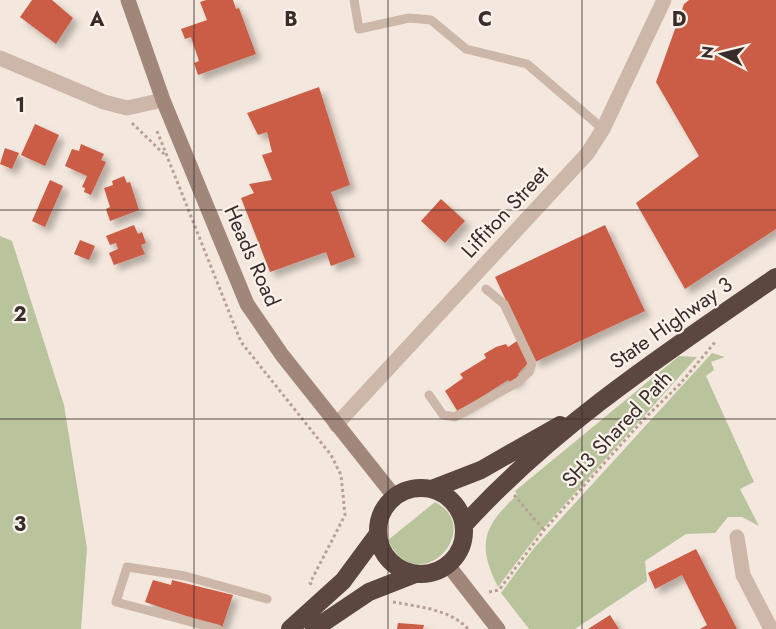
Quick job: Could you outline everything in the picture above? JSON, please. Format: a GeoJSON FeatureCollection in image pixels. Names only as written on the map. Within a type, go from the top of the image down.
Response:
{"type":"FeatureCollection","features":[{"type":"Feature","properties":{"kind":"highway","name":"State Highway 3"},"geometry":{"type":"LineString","coordinates":[[464,525],[505,483],[593,407],[776,277]]}},
{"type":"Feature","properties":{"kind":"highway","name":"State Highway 3"},"geometry":{"type":"LineString","coordinates":[[432,489],[481,470],[593,407]]}},
{"type":"Feature","properties":{"kind":"highway"},"geometry":{"type":"LineString","coordinates":[[290,629],[343,581],[377,535],[382,509],[394,496],[416,487],[432,489],[453,502],[464,525],[462,543],[448,565],[432,573],[415,574],[369,592],[314,629]]}},
{"type":"Feature","properties":{"kind":"highway"},"geometry":{"type":"LineString","coordinates":[[377,535],[381,549],[389,561],[401,570],[415,574]]}},
{"type":"Feature","properties":{"kind":"main road","name":"Heads Road"},"geometry":{"type":"LineString","coordinates":[[128,0],[163,100],[247,304],[336,425],[394,496]]}},
{"type":"Feature","properties":{"kind":"main road"},"geometry":{"type":"LineString","coordinates":[[448,565],[498,629]]}},
{"type":"Feature","properties":{"kind":"street","name":"Liffiton Street"},"geometry":{"type":"LineString","coordinates":[[336,425],[561,185],[587,154],[603,129],[664,0]]}},
{"type":"Feature","properties":{"kind":"street"},"geometry":{"type":"LineString","coordinates":[[0,58],[104,102],[127,108],[163,100]]}},
{"type":"Feature","properties":{"kind":"street"},"geometry":{"type":"LineString","coordinates":[[737,537],[743,575],[771,629]]}},
{"type":"Feature","properties":{"kind":"lane"},"geometry":{"type":"LineString","coordinates":[[354,0],[359,29],[409,18],[431,20],[466,49],[527,64],[603,129]]}},
{"type":"Feature","properties":{"kind":"lane"},"geometry":{"type":"LineString","coordinates":[[429,394],[443,414],[455,417],[518,382],[529,372],[532,363],[504,304],[486,289]]}},
{"type":"Feature","properties":{"kind":"lane"},"geometry":{"type":"LineString","coordinates":[[218,629],[116,602],[127,567],[185,576],[267,599]]}},
{"type":"Feature","properties":{"kind":"path"},"geometry":{"type":"LineString","coordinates":[[130,121],[165,155]]}},
{"type":"Feature","properties":{"kind":"path"},"geometry":{"type":"LineString","coordinates":[[155,127],[241,342],[331,455],[341,475],[345,515],[310,583]]}},
{"type":"Feature","properties":{"kind":"path","name":"SH3 Shared Path"},"geometry":{"type":"LineString","coordinates":[[492,591],[499,590],[544,530],[644,419],[680,384],[717,339]]}},
{"type":"Feature","properties":{"kind":"path"},"geometry":{"type":"LineString","coordinates":[[512,492],[544,530]]}},
{"type":"Feature","properties":{"kind":"path"},"geometry":{"type":"LineString","coordinates":[[383,606],[393,602],[413,606],[460,620],[468,629]]}},
{"type":"Feature","properties":{"kind":"path"},"geometry":{"type":"LineString","coordinates":[[460,620],[465,615]]}},
{"type":"Feature","properties":{"kind":"green space"},"geometry":{"type":"Polygon","coordinates":[[[0,236],[12,241],[64,405],[87,548],[81,629],[0,629],[0,236]]]}},
{"type":"Feature","properties":{"kind":"green space"},"geometry":{"type":"Polygon","coordinates":[[[712,353],[725,357],[711,362],[714,370],[706,376],[754,482],[740,489],[759,526],[742,517],[728,517],[715,533],[686,534],[645,561],[647,581],[575,629],[529,629],[501,593],[534,548],[712,353]]]}},
{"type":"Feature","properties":{"kind":"green space"},"geometry":{"type":"Polygon","coordinates":[[[679,356],[697,357],[538,534],[498,587],[487,558],[487,536],[497,516],[517,495],[515,491],[679,356]]]}},
{"type":"Feature","properties":{"kind":"green space"},"geometry":{"type":"Polygon","coordinates":[[[435,502],[449,514],[454,528],[451,542],[442,554],[429,562],[415,564],[400,557],[388,540],[435,502]]]}},
{"type":"Feature","properties":{"kind":"building"},"geometry":{"type":"Polygon","coordinates":[[[32,0],[52,0],[73,18],[56,44],[20,17],[32,0]]]}},
{"type":"Feature","properties":{"kind":"building"},"geometry":{"type":"Polygon","coordinates":[[[233,0],[236,9],[239,8],[256,54],[198,75],[194,63],[199,61],[191,37],[185,39],[181,29],[207,20],[200,2],[233,0]]]}},
{"type":"Feature","properties":{"kind":"building"},"geometry":{"type":"Polygon","coordinates":[[[689,0],[776,0],[776,229],[685,289],[636,203],[699,156],[656,82],[684,4],[689,0]]]}},
{"type":"Feature","properties":{"kind":"building"},"geometry":{"type":"Polygon","coordinates":[[[319,87],[350,185],[331,192],[355,257],[331,266],[326,252],[270,272],[241,198],[254,193],[249,184],[272,180],[262,155],[272,152],[267,132],[258,135],[247,113],[319,87]]]}},
{"type":"Feature","properties":{"kind":"building"},"geometry":{"type":"Polygon","coordinates":[[[35,124],[59,135],[45,166],[21,155],[35,124]]]}},
{"type":"Feature","properties":{"kind":"building"},"geometry":{"type":"Polygon","coordinates":[[[81,144],[104,154],[101,160],[106,162],[91,195],[84,192],[85,188],[82,187],[87,176],[65,166],[72,149],[79,151],[81,144]]]}},
{"type":"Feature","properties":{"kind":"building"},"geometry":{"type":"Polygon","coordinates":[[[5,148],[19,153],[12,169],[0,164],[5,148]]]}},
{"type":"Feature","properties":{"kind":"building"},"geometry":{"type":"Polygon","coordinates":[[[124,176],[127,183],[130,182],[139,210],[110,221],[106,209],[110,207],[104,188],[113,185],[112,181],[124,176]]]}},
{"type":"Feature","properties":{"kind":"building"},"geometry":{"type":"Polygon","coordinates":[[[50,180],[63,186],[45,227],[32,221],[50,180]]]}},
{"type":"Feature","properties":{"kind":"building"},"geometry":{"type":"Polygon","coordinates":[[[441,199],[465,221],[445,243],[421,221],[441,199]]]}},
{"type":"Feature","properties":{"kind":"building"},"geometry":{"type":"Polygon","coordinates":[[[134,225],[138,234],[142,232],[146,243],[141,245],[145,254],[114,265],[109,253],[118,249],[116,243],[110,245],[106,236],[134,225]]]}},
{"type":"Feature","properties":{"kind":"building"},"geometry":{"type":"Polygon","coordinates":[[[605,225],[645,311],[535,362],[495,277],[605,225]]]}},
{"type":"Feature","properties":{"kind":"building"},"geometry":{"type":"Polygon","coordinates":[[[80,240],[95,246],[89,260],[74,254],[80,240]]]}},
{"type":"Feature","properties":{"kind":"building"},"geometry":{"type":"Polygon","coordinates":[[[517,341],[528,363],[518,374],[520,378],[511,384],[508,380],[458,412],[445,391],[463,378],[460,374],[486,358],[484,354],[506,344],[508,347],[517,341]]]}},
{"type":"Feature","properties":{"kind":"building"},"geometry":{"type":"Polygon","coordinates":[[[696,549],[737,629],[700,629],[707,625],[682,575],[655,589],[648,573],[696,549]]]}},
{"type":"Feature","properties":{"kind":"building"},"geometry":{"type":"Polygon","coordinates":[[[153,580],[171,585],[172,580],[233,595],[222,628],[145,602],[153,580]]]}},
{"type":"Feature","properties":{"kind":"building"},"geometry":{"type":"Polygon","coordinates":[[[610,615],[619,629],[588,629],[610,615]]]}},
{"type":"Feature","properties":{"kind":"building"},"geometry":{"type":"Polygon","coordinates":[[[398,623],[424,625],[423,629],[397,629],[398,623]]]}}]}
